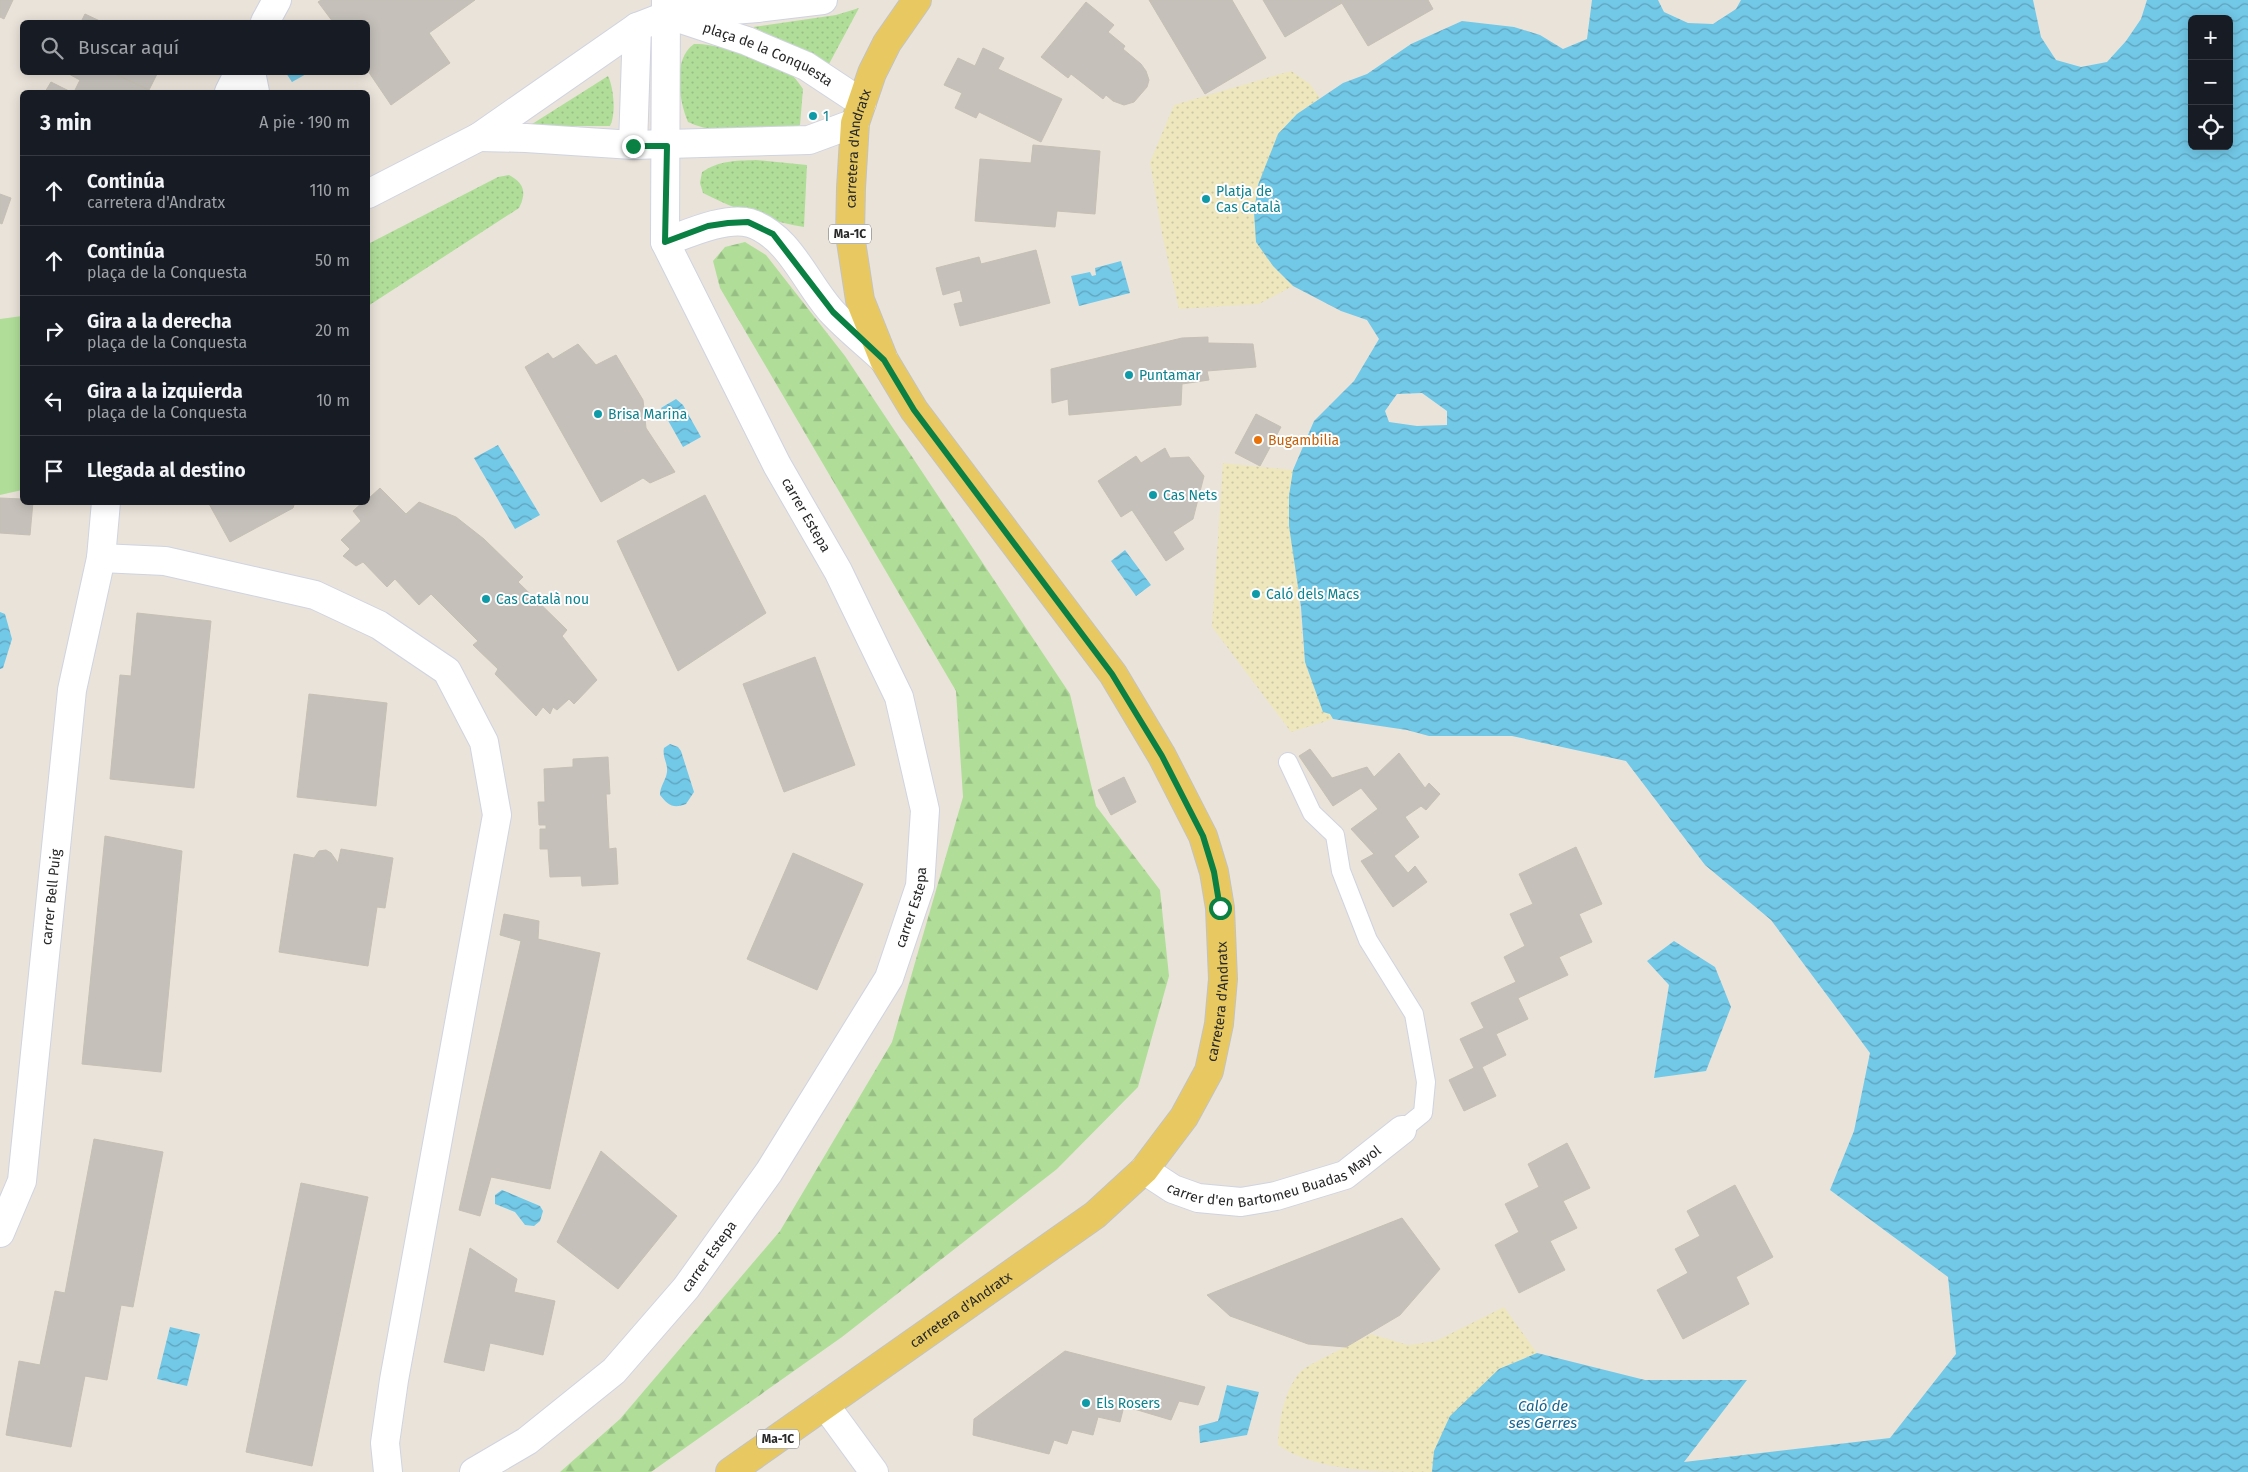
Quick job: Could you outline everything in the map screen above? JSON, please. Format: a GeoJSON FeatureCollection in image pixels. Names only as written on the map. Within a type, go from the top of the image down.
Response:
{"type":"FeatureCollection","features":[{"type":"Feature","properties":{"kind":"main road","name":"carretera d'Andratx"},"geometry":{"type":"LineString","coordinates":[[730,1472],[1095,1215],[1144,1170],[1184,1117],[1209,1071],[1215,1048],[1222,979],[1220,908],[1214,872],[1203,836],[1162,756],[1112,674],[914,410],[884,360],[860,300],[850,235],[850,188],[859,113],[872,73],[887,43],[917,0]]}},
{"type":"Feature","properties":{"kind":"street"},"geometry":{"type":"LineString","coordinates":[[266,20],[277,0]]}},
{"type":"Feature","properties":{"kind":"street","name":"plaça de la Conquesta"},"geometry":{"type":"LineString","coordinates":[[371,190],[479,137],[637,26],[667,8],[758,8],[823,0]]}},
{"type":"Feature","properties":{"kind":"street"},"geometry":{"type":"LineString","coordinates":[[667,8],[665,242],[708,226],[728,223],[748,222],[773,234],[833,312],[884,360]]}},
{"type":"Feature","properties":{"kind":"street","name":"plaça de la Conquesta"},"geometry":{"type":"LineString","coordinates":[[479,137],[526,138],[633,146],[809,140],[859,113],[806,66],[667,8]]}},
{"type":"Feature","properties":{"kind":"street"},"geometry":{"type":"LineString","coordinates":[[633,146],[637,26]]}},
{"type":"Feature","properties":{"kind":"street"},"geometry":{"type":"LineString","coordinates":[[231,90],[238,75]]}},
{"type":"Feature","properties":{"kind":"street"},"geometry":{"type":"LineString","coordinates":[[252,75],[255,90]]}},
{"type":"Feature","properties":{"kind":"street","name":"carrer Estepa"},"geometry":{"type":"LineString","coordinates":[[474,1472],[527,1441],[614,1371],[686,1288],[769,1172],[889,978],[920,886],[925,810],[899,697],[838,571],[777,465],[665,242]]}},
{"type":"Feature","properties":{"kind":"street","name":"carrer Bell Puig"},"geometry":{"type":"LineString","coordinates":[[0,1233],[22,1181],[72,690],[101,558],[106,505]]}},
{"type":"Feature","properties":{"kind":"street"},"geometry":{"type":"LineString","coordinates":[[101,558],[165,561],[323,598],[378,625],[447,671],[484,742],[497,815],[394,1380],[385,1443],[388,1472]]}},
{"type":"Feature","properties":{"kind":"street","name":"carrer d'en Bartomeu Buadas Mayol"},"geometry":{"type":"LineString","coordinates":[[1144,1170],[1173,1189],[1198,1198],[1241,1202],[1276,1196],[1345,1176],[1402,1130]]}},
{"type":"Feature","properties":{"kind":"street"},"geometry":{"type":"LineString","coordinates":[[825,1405],[874,1472]]}},
{"type":"Feature","properties":{"kind":"lane"},"geometry":{"type":"LineString","coordinates":[[1288,762],[1312,813],[1335,835],[1341,871],[1368,940],[1414,1014],[1426,1082],[1423,1113],[1402,1130]]}},
{"type":"Feature","properties":{"kind":"green space"},"geometry":{"type":"Polygon","coordinates":[[[859,8],[829,64],[753,27],[836,15],[859,8]]]}},
{"type":"Feature","properties":{"kind":"green space"},"geometry":{"type":"Polygon","coordinates":[[[694,44],[717,46],[745,54],[785,70],[793,76],[803,89],[800,125],[775,133],[744,134],[714,130],[688,122],[682,103],[679,81],[683,60],[687,51],[694,44]]]}},
{"type":"Feature","properties":{"kind":"green space"},"geometry":{"type":"Polygon","coordinates":[[[608,76],[614,101],[610,126],[529,126],[608,76]]]}},
{"type":"Feature","properties":{"kind":"green space"},"geometry":{"type":"Polygon","coordinates":[[[756,160],[807,165],[804,227],[752,214],[703,193],[700,183],[702,172],[722,163],[756,160]]]}},
{"type":"Feature","properties":{"kind":"green space"},"geometry":{"type":"Polygon","coordinates":[[[509,175],[521,185],[523,197],[519,208],[370,305],[370,243],[498,177],[509,175]]]}},
{"type":"Feature","properties":{"kind":"green space"},"geometry":{"type":"Polygon","coordinates":[[[745,242],[766,255],[845,356],[1070,694],[1096,806],[1160,890],[1169,976],[1138,1087],[1057,1169],[842,1337],[651,1472],[560,1472],[620,1419],[780,1231],[892,1042],[963,797],[956,691],[720,288],[713,261],[725,247],[745,242]]]}},
{"type":"Feature","properties":{"kind":"green space"},"geometry":{"type":"Polygon","coordinates":[[[20,316],[20,490],[0,495],[0,319],[20,316]]]}},
{"type":"Feature","properties":{"kind":"sand","name":"Platja de Cas Català"},"geometry":{"type":"Polygon","coordinates":[[[1291,71],[1310,84],[1320,98],[1297,114],[1278,134],[1269,159],[1273,266],[1293,286],[1259,304],[1179,309],[1162,234],[1150,162],[1174,105],[1291,71]]]}},
{"type":"Feature","properties":{"kind":"sand","name":"Caló dels Macs"},"geometry":{"type":"Polygon","coordinates":[[[1223,463],[1293,470],[1289,496],[1305,662],[1314,687],[1333,719],[1291,732],[1212,627],[1223,463]]]}},
{"type":"Feature","properties":{"kind":"sand"},"geometry":{"type":"Polygon","coordinates":[[[1504,1307],[1537,1353],[1499,1369],[1434,1451],[1432,1472],[1351,1469],[1311,1461],[1278,1445],[1279,1426],[1286,1398],[1294,1380],[1304,1369],[1371,1334],[1408,1345],[1436,1341],[1504,1307]]]}},
{"type":"Feature","properties":{"kind":"water","name":"Caló de ses Gerres"},"geometry":{"type":"Polygon","coordinates":[[[1592,0],[1658,0],[1664,12],[1688,23],[1713,24],[1736,9],[1741,0],[2033,0],[2041,37],[2056,60],[2081,67],[2107,62],[2126,41],[2141,19],[2147,0],[2248,0],[2248,1472],[1432,1472],[1434,1451],[1450,1416],[1499,1369],[1537,1353],[1645,1380],[1747,1380],[1684,1462],[1890,1438],[1956,1354],[1948,1277],[1830,1190],[1854,1131],[1870,1053],[1771,920],[1705,865],[1626,761],[1512,736],[1429,736],[1407,730],[1333,719],[1330,714],[1323,712],[1305,662],[1301,607],[1289,526],[1289,496],[1293,470],[1314,421],[1354,381],[1379,339],[1367,320],[1341,311],[1293,286],[1273,266],[1256,242],[1254,212],[1258,185],[1278,134],[1297,114],[1343,83],[1367,74],[1411,44],[1462,21],[1514,27],[1540,35],[1563,49],[1587,39],[1592,0]],[[1422,393],[1397,394],[1385,411],[1389,422],[1417,426],[1447,425],[1447,411],[1422,393]]]}},
{"type":"Feature","properties":{"kind":"water"},"geometry":{"type":"Polygon","coordinates":[[[287,75],[304,75],[292,82],[287,75]]]}},
{"type":"Feature","properties":{"kind":"water"},"geometry":{"type":"Polygon","coordinates":[[[1121,261],[1130,293],[1079,306],[1071,276],[1090,272],[1092,276],[1096,275],[1095,268],[1121,261]]]}},
{"type":"Feature","properties":{"kind":"water"},"geometry":{"type":"Polygon","coordinates":[[[676,399],[683,405],[701,437],[683,447],[661,408],[676,399]]]}},
{"type":"Feature","properties":{"kind":"water"},"geometry":{"type":"Polygon","coordinates":[[[498,445],[540,515],[515,529],[474,458],[498,445]]]}},
{"type":"Feature","properties":{"kind":"water"},"geometry":{"type":"Polygon","coordinates":[[[1125,550],[1151,585],[1136,596],[1111,561],[1125,550]]]}},
{"type":"Feature","properties":{"kind":"water"},"geometry":{"type":"Polygon","coordinates":[[[0,612],[5,614],[12,639],[3,668],[0,669],[0,612]]]}},
{"type":"Feature","properties":{"kind":"water"},"geometry":{"type":"Polygon","coordinates":[[[670,744],[678,747],[681,751],[694,792],[686,804],[678,806],[668,804],[660,795],[667,772],[664,748],[670,744]]]}},
{"type":"Feature","properties":{"kind":"water"},"geometry":{"type":"Polygon","coordinates":[[[1674,941],[1715,967],[1731,1007],[1706,1071],[1654,1078],[1669,985],[1647,961],[1674,941]]]}},
{"type":"Feature","properties":{"kind":"water"},"geometry":{"type":"Polygon","coordinates":[[[502,1190],[540,1206],[543,1211],[540,1221],[534,1226],[525,1225],[515,1212],[495,1204],[495,1195],[502,1190]]]}},
{"type":"Feature","properties":{"kind":"water"},"geometry":{"type":"Polygon","coordinates":[[[170,1327],[200,1334],[187,1386],[157,1379],[170,1327]]]}},
{"type":"Feature","properties":{"kind":"water"},"geometry":{"type":"Polygon","coordinates":[[[1227,1385],[1259,1392],[1247,1435],[1200,1443],[1199,1426],[1218,1421],[1227,1385]]]}},
{"type":"Feature","properties":{"kind":"building"},"geometry":{"type":"Polygon","coordinates":[[[0,0],[13,0],[4,19],[0,17],[0,0]]]}},
{"type":"Feature","properties":{"kind":"building"},"geometry":{"type":"Polygon","coordinates":[[[321,0],[475,0],[429,33],[450,63],[391,105],[370,74],[370,20],[332,20],[318,2],[321,0]]]}},
{"type":"Feature","properties":{"kind":"building"},"geometry":{"type":"Polygon","coordinates":[[[1149,0],[1232,0],[1266,58],[1205,94],[1149,0]]]}},
{"type":"Feature","properties":{"kind":"building"},"geometry":{"type":"Polygon","coordinates":[[[1263,0],[1340,0],[1342,3],[1285,37],[1263,0]]]}},
{"type":"Feature","properties":{"kind":"building"},"geometry":{"type":"Polygon","coordinates":[[[1340,0],[1428,0],[1433,9],[1368,46],[1340,0]]]}},
{"type":"Feature","properties":{"kind":"building"},"geometry":{"type":"Polygon","coordinates":[[[1086,2],[1114,25],[1108,32],[1125,46],[1123,49],[1141,64],[1146,71],[1149,80],[1147,87],[1134,102],[1124,105],[1113,101],[1106,95],[1103,99],[1071,74],[1068,78],[1041,57],[1086,2]]]}},
{"type":"Feature","properties":{"kind":"building"},"geometry":{"type":"Polygon","coordinates":[[[85,14],[98,20],[82,20],[85,14]]]}},
{"type":"Feature","properties":{"kind":"building"},"geometry":{"type":"Polygon","coordinates":[[[983,48],[1004,58],[998,69],[1062,99],[1041,142],[979,112],[976,118],[955,108],[962,93],[944,85],[958,58],[975,66],[983,48]]]}},
{"type":"Feature","properties":{"kind":"building"},"geometry":{"type":"Polygon","coordinates":[[[71,75],[117,75],[149,90],[75,90],[80,80],[71,75]]]}},
{"type":"Feature","properties":{"kind":"building"},"geometry":{"type":"Polygon","coordinates":[[[117,75],[156,75],[149,90],[117,75]]]}},
{"type":"Feature","properties":{"kind":"building"},"geometry":{"type":"Polygon","coordinates":[[[51,82],[67,90],[46,90],[51,82]]]}},
{"type":"Feature","properties":{"kind":"building"},"geometry":{"type":"Polygon","coordinates":[[[1033,145],[1100,151],[1095,214],[1057,211],[1055,227],[975,221],[980,159],[1031,163],[1033,145]]]}},
{"type":"Feature","properties":{"kind":"building"},"geometry":{"type":"Polygon","coordinates":[[[0,194],[11,198],[2,224],[0,223],[0,194]]]}},
{"type":"Feature","properties":{"kind":"building"},"geometry":{"type":"Polygon","coordinates":[[[1036,250],[1050,303],[960,326],[954,304],[963,302],[960,290],[943,295],[936,268],[979,257],[981,264],[1036,250]]]}},
{"type":"Feature","properties":{"kind":"building","name":"Puntamar"},"geometry":{"type":"Polygon","coordinates":[[[1208,337],[1208,343],[1253,344],[1256,367],[1207,371],[1209,380],[1182,384],[1181,405],[1069,415],[1068,399],[1052,403],[1051,369],[1182,338],[1208,337]]]}},
{"type":"Feature","properties":{"kind":"building","name":"Brisa Marina"},"geometry":{"type":"Polygon","coordinates":[[[578,344],[596,365],[616,355],[643,400],[646,428],[675,472],[650,483],[643,478],[601,502],[525,367],[548,353],[553,359],[578,344]]]}},
{"type":"Feature","properties":{"kind":"building","name":"Bugambilia"},"geometry":{"type":"Polygon","coordinates":[[[1256,414],[1281,427],[1260,466],[1235,453],[1256,414]]]}},
{"type":"Feature","properties":{"kind":"building","name":"Cas Nets"},"geometry":{"type":"Polygon","coordinates":[[[1165,448],[1170,458],[1189,457],[1204,476],[1193,519],[1173,532],[1184,549],[1166,561],[1132,510],[1121,517],[1098,481],[1136,456],[1141,463],[1165,448]]]}},
{"type":"Feature","properties":{"kind":"building","name":"Cas Català nou"},"geometry":{"type":"Polygon","coordinates":[[[380,488],[406,514],[419,502],[456,517],[484,539],[523,577],[518,582],[567,630],[562,636],[597,680],[574,704],[569,699],[557,710],[553,707],[550,714],[543,707],[536,716],[495,674],[498,669],[473,645],[478,641],[431,594],[419,605],[395,579],[387,587],[363,562],[356,566],[343,556],[350,549],[341,540],[361,521],[353,511],[360,505],[370,505],[370,497],[380,488]]]}},
{"type":"Feature","properties":{"kind":"building"},"geometry":{"type":"Polygon","coordinates":[[[705,495],[766,613],[678,671],[617,541],[705,495]]]}},
{"type":"Feature","properties":{"kind":"building"},"geometry":{"type":"Polygon","coordinates":[[[0,498],[20,499],[20,505],[33,505],[30,535],[0,533],[0,498]]]}},
{"type":"Feature","properties":{"kind":"building"},"geometry":{"type":"Polygon","coordinates":[[[210,505],[294,505],[293,508],[230,542],[210,505]]]}},
{"type":"Feature","properties":{"kind":"building"},"geometry":{"type":"Polygon","coordinates":[[[137,613],[211,621],[194,788],[110,779],[120,675],[131,676],[137,613]]]}},
{"type":"Feature","properties":{"kind":"building"},"geometry":{"type":"Polygon","coordinates":[[[815,657],[855,765],[784,792],[743,684],[815,657]]]}},
{"type":"Feature","properties":{"kind":"building"},"geometry":{"type":"Polygon","coordinates":[[[309,694],[387,703],[376,806],[297,797],[309,694]]]}},
{"type":"Feature","properties":{"kind":"building"},"geometry":{"type":"Polygon","coordinates":[[[1310,749],[1332,778],[1367,767],[1374,777],[1399,753],[1425,788],[1429,783],[1440,794],[1426,810],[1421,806],[1405,817],[1419,837],[1394,856],[1408,873],[1415,866],[1427,882],[1393,907],[1361,861],[1374,854],[1351,829],[1378,809],[1361,788],[1333,806],[1299,756],[1310,749]]]}},
{"type":"Feature","properties":{"kind":"building"},"geometry":{"type":"Polygon","coordinates":[[[608,757],[610,794],[606,794],[609,849],[616,848],[618,884],[582,886],[581,876],[550,877],[548,849],[540,849],[540,829],[546,829],[546,825],[539,825],[538,802],[545,802],[544,769],[573,767],[573,759],[608,757]]]}},
{"type":"Feature","properties":{"kind":"building"},"geometry":{"type":"Polygon","coordinates":[[[1124,777],[1136,802],[1111,815],[1098,790],[1124,777]]]}},
{"type":"Feature","properties":{"kind":"building"},"geometry":{"type":"Polygon","coordinates":[[[105,836],[182,851],[161,1072],[82,1064],[105,836]]]}},
{"type":"Feature","properties":{"kind":"building"},"geometry":{"type":"Polygon","coordinates":[[[1576,847],[1602,904],[1579,914],[1592,942],[1559,957],[1568,975],[1518,998],[1528,1019],[1496,1034],[1506,1055],[1482,1067],[1496,1096],[1464,1111],[1449,1080],[1474,1068],[1460,1039],[1484,1028],[1471,1003],[1516,982],[1504,957],[1525,946],[1510,914],[1533,904],[1519,874],[1576,847]]]}},
{"type":"Feature","properties":{"kind":"building"},"geometry":{"type":"Polygon","coordinates":[[[341,849],[393,858],[385,908],[377,907],[368,966],[279,952],[294,854],[314,858],[319,851],[326,850],[331,853],[338,863],[341,849]]]}},
{"type":"Feature","properties":{"kind":"building"},"geometry":{"type":"Polygon","coordinates":[[[793,853],[863,884],[817,990],[747,959],[793,853]]]}},
{"type":"Feature","properties":{"kind":"building"},"geometry":{"type":"Polygon","coordinates":[[[504,914],[539,921],[538,939],[600,953],[550,1189],[491,1177],[480,1216],[459,1210],[521,941],[500,935],[504,914]]]}},
{"type":"Feature","properties":{"kind":"building"},"geometry":{"type":"Polygon","coordinates":[[[94,1139],[163,1152],[133,1307],[121,1305],[107,1380],[85,1376],[71,1447],[6,1435],[19,1361],[40,1365],[55,1291],[65,1293],[94,1139]]]}},
{"type":"Feature","properties":{"kind":"building"},"geometry":{"type":"Polygon","coordinates":[[[1567,1143],[1590,1188],[1563,1201],[1577,1228],[1550,1241],[1565,1270],[1519,1293],[1495,1245],[1519,1232],[1505,1204],[1539,1187],[1528,1164],[1567,1143]]]}},
{"type":"Feature","properties":{"kind":"building"},"geometry":{"type":"Polygon","coordinates":[[[601,1151],[677,1216],[618,1289],[557,1242],[601,1151]]]}},
{"type":"Feature","properties":{"kind":"building"},"geometry":{"type":"Polygon","coordinates":[[[301,1183],[368,1197],[312,1466],[246,1452],[301,1183]]]}},
{"type":"Feature","properties":{"kind":"building"},"geometry":{"type":"Polygon","coordinates":[[[1735,1185],[1773,1257],[1736,1277],[1749,1304],[1683,1339],[1657,1290],[1688,1273],[1675,1249],[1700,1236],[1687,1211],[1735,1185]]]}},
{"type":"Feature","properties":{"kind":"building"},"geometry":{"type":"Polygon","coordinates":[[[1402,1218],[1440,1269],[1400,1315],[1346,1347],[1308,1344],[1230,1316],[1207,1295],[1402,1218]]]}},
{"type":"Feature","properties":{"kind":"building"},"geometry":{"type":"Polygon","coordinates":[[[470,1248],[517,1279],[514,1292],[555,1301],[543,1355],[490,1343],[484,1371],[444,1362],[470,1248]]]}},
{"type":"Feature","properties":{"kind":"building","name":"Els Rosers"},"geometry":{"type":"Polygon","coordinates":[[[1065,1351],[1205,1387],[1198,1405],[1179,1401],[1171,1420],[1124,1406],[1120,1422],[1098,1417],[1093,1435],[1072,1430],[1067,1444],[1054,1440],[1049,1454],[973,1435],[974,1419],[1065,1351]]]}},
{"type":"Feature","properties":{"kind":"place","name":"1"},"geometry":{"type":"Point","coordinates":[813,116]}},
{"type":"Feature","properties":{"kind":"place","name":"Platja de Cas Català"},"geometry":{"type":"Point","coordinates":[1206,199]}},
{"type":"Feature","properties":{"kind":"place","name":"Puntamar"},"geometry":{"type":"Point","coordinates":[1129,375]}},
{"type":"Feature","properties":{"kind":"place","name":"Brisa Marina"},"geometry":{"type":"Point","coordinates":[598,414]}},
{"type":"Feature","properties":{"kind":"place","name":"Bugambilia"},"geometry":{"type":"Point","coordinates":[1258,440]}},
{"type":"Feature","properties":{"kind":"place","name":"Cas Nets"},"geometry":{"type":"Point","coordinates":[1153,495]}},
{"type":"Feature","properties":{"kind":"place","name":"Caló dels Macs"},"geometry":{"type":"Point","coordinates":[1256,594]}},
{"type":"Feature","properties":{"kind":"place","name":"Cas Català nou"},"geometry":{"type":"Point","coordinates":[486,599]}},
{"type":"Feature","properties":{"kind":"place","name":"Els Rosers"},"geometry":{"type":"Point","coordinates":[1086,1403]}},
{"type":"Feature","properties":{"kind":"route"},"geometry":{"type":"LineString","coordinates":[[633,146],[667,146],[665,242],[708,226],[728,223],[748,222],[773,234],[833,312],[884,360],[914,410],[1112,674],[1162,756],[1203,836],[1214,872],[1220,908]]}}]}
